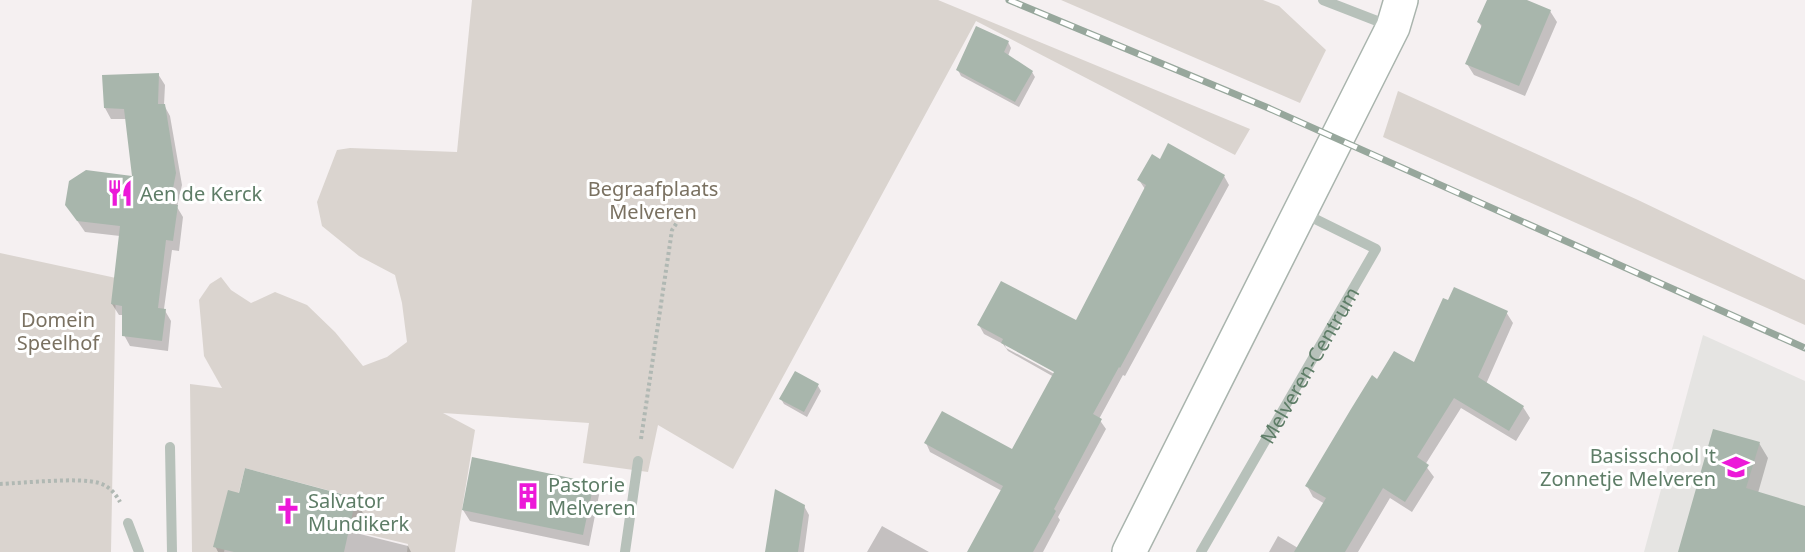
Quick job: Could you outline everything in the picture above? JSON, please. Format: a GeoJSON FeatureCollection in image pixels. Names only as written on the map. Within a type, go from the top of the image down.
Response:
{"type":"FeatureCollection","features":[{"type":"Feature","properties":{"kind":"main road"},"geometry":{"type":"LineString","coordinates":[[1129,552],[1301,212],[1397,14]]}},
{"type":"Feature","properties":{"kind":"street"},"geometry":{"type":"LineString","coordinates":[[1323,0],[1397,14]]}},
{"type":"Feature","properties":{"kind":"street","name":"Melveren-Centrum"},"geometry":{"type":"LineString","coordinates":[[1201,552],[1376,249],[1301,212]]}},
{"type":"Feature","properties":{"kind":"street"},"geometry":{"type":"LineString","coordinates":[[170,447],[172,552]]}},
{"type":"Feature","properties":{"kind":"street"},"geometry":{"type":"LineString","coordinates":[[625,552],[638,461]]}},
{"type":"Feature","properties":{"kind":"street"},"geometry":{"type":"LineString","coordinates":[[128,523],[139,552]]}},
{"type":"Feature","properties":{"kind":"path"},"geometry":{"type":"LineString","coordinates":[[638,461],[672,230],[687,207]]}},
{"type":"Feature","properties":{"kind":"path"},"geometry":{"type":"LineString","coordinates":[[0,484],[87,481],[101,484],[117,496],[128,523]]}},
{"type":"Feature","properties":{"kind":"shaded area","name":"Basisschool 't Zonnetje Melveren"},"geometry":{"type":"Polygon","coordinates":[[[1703,335],[1805,381],[1805,552],[1644,552],[1703,335]]]}},
{"type":"Feature","properties":{"kind":"green space","name":"Begraafplaats Melveren"},"geometry":{"type":"Polygon","coordinates":[[[472,0],[938,0],[1250,129],[1235,155],[976,21],[733,469],[658,425],[648,472],[583,463],[589,423],[443,413],[475,430],[455,552],[407,552],[408,544],[349,530],[351,524],[346,495],[245,468],[224,552],[192,552],[190,384],[222,388],[204,356],[199,300],[210,284],[221,277],[231,290],[251,303],[275,292],[307,305],[335,332],[363,366],[387,357],[407,342],[402,303],[395,275],[359,256],[322,226],[317,202],[337,150],[350,148],[457,152],[472,0]]]}},
{"type":"Feature","properties":{"kind":"green space"},"geometry":{"type":"Polygon","coordinates":[[[1061,0],[1263,0],[1279,6],[1326,50],[1300,103],[1061,0]]]}},
{"type":"Feature","properties":{"kind":"green space"},"geometry":{"type":"Polygon","coordinates":[[[1398,91],[1638,200],[1805,280],[1805,325],[1383,137],[1398,91]]]}},
{"type":"Feature","properties":{"kind":"green space","name":"Domein Speelhof"},"geometry":{"type":"Polygon","coordinates":[[[0,253],[116,278],[111,552],[0,552],[0,253]]]}},
{"type":"Feature","properties":{"kind":"building"},"geometry":{"type":"Polygon","coordinates":[[[1487,0],[1527,0],[1551,10],[1519,86],[1465,64],[1482,25],[1477,22],[1487,0]]]}},
{"type":"Feature","properties":{"kind":"building"},"geometry":{"type":"Polygon","coordinates":[[[976,26],[1009,41],[1004,52],[1033,71],[1015,102],[956,70],[976,26]]]}},
{"type":"Feature","properties":{"kind":"building","name":"Aen de Kerck"},"geometry":{"type":"Polygon","coordinates":[[[159,73],[158,104],[165,104],[176,173],[170,204],[178,205],[173,241],[166,240],[158,308],[166,309],[162,341],[122,336],[122,306],[111,304],[120,226],[77,221],[65,205],[69,181],[86,170],[132,176],[124,109],[104,108],[102,75],[159,73]]]}},
{"type":"Feature","properties":{"kind":"building"},"geometry":{"type":"Polygon","coordinates":[[[1168,143],[1225,175],[1093,414],[1102,419],[1033,552],[967,552],[1003,486],[924,443],[942,411],[1012,449],[1054,372],[1001,343],[1003,339],[977,325],[1001,281],[1076,320],[1146,185],[1137,180],[1152,154],[1160,159],[1168,143]]]}},
{"type":"Feature","properties":{"kind":"building"},"geometry":{"type":"Polygon","coordinates":[[[1454,287],[1508,311],[1478,377],[1524,406],[1509,431],[1454,398],[1417,457],[1429,465],[1405,502],[1383,488],[1345,552],[1294,552],[1326,498],[1305,486],[1351,409],[1372,375],[1377,379],[1394,351],[1414,362],[1443,298],[1448,300],[1454,287]]]}},
{"type":"Feature","properties":{"kind":"building"},"geometry":{"type":"Polygon","coordinates":[[[795,371],[819,384],[804,412],[779,399],[795,371]]]}},
{"type":"Feature","properties":{"kind":"building"},"geometry":{"type":"Polygon","coordinates":[[[1713,429],[1760,442],[1746,488],[1805,506],[1805,552],[1678,552],[1713,429]]]}},
{"type":"Feature","properties":{"kind":"building","name":"Pastorie Melveren"},"geometry":{"type":"Polygon","coordinates":[[[472,457],[594,483],[583,535],[462,510],[472,457]]]}},
{"type":"Feature","properties":{"kind":"building","name":"Salvator Mundikerk"},"geometry":{"type":"Polygon","coordinates":[[[245,468],[356,498],[344,552],[234,552],[213,547],[228,490],[239,493],[245,468]]]}},
{"type":"Feature","properties":{"kind":"building"},"geometry":{"type":"Polygon","coordinates":[[[775,489],[805,505],[798,552],[765,552],[775,489]]]}},
{"type":"Feature","properties":{"kind":"railway"},"geometry":{"type":"LineString","coordinates":[[1009,0],[1266,107],[1805,348]]}},
{"type":"Feature","properties":{"kind":"place","name":"Aen de Kerck"},"geometry":{"type":"Point","coordinates":[120,193]}},
{"type":"Feature","properties":{"kind":"place","name":"Basisschool 't Zonnetje Melveren"},"geometry":{"type":"Point","coordinates":[1736,467]}},
{"type":"Feature","properties":{"kind":"place","name":"Pastorie Melveren"},"geometry":{"type":"Point","coordinates":[528,496]}},
{"type":"Feature","properties":{"kind":"place","name":"Salvator Mundikerk"},"geometry":{"type":"Point","coordinates":[288,511]}}]}
